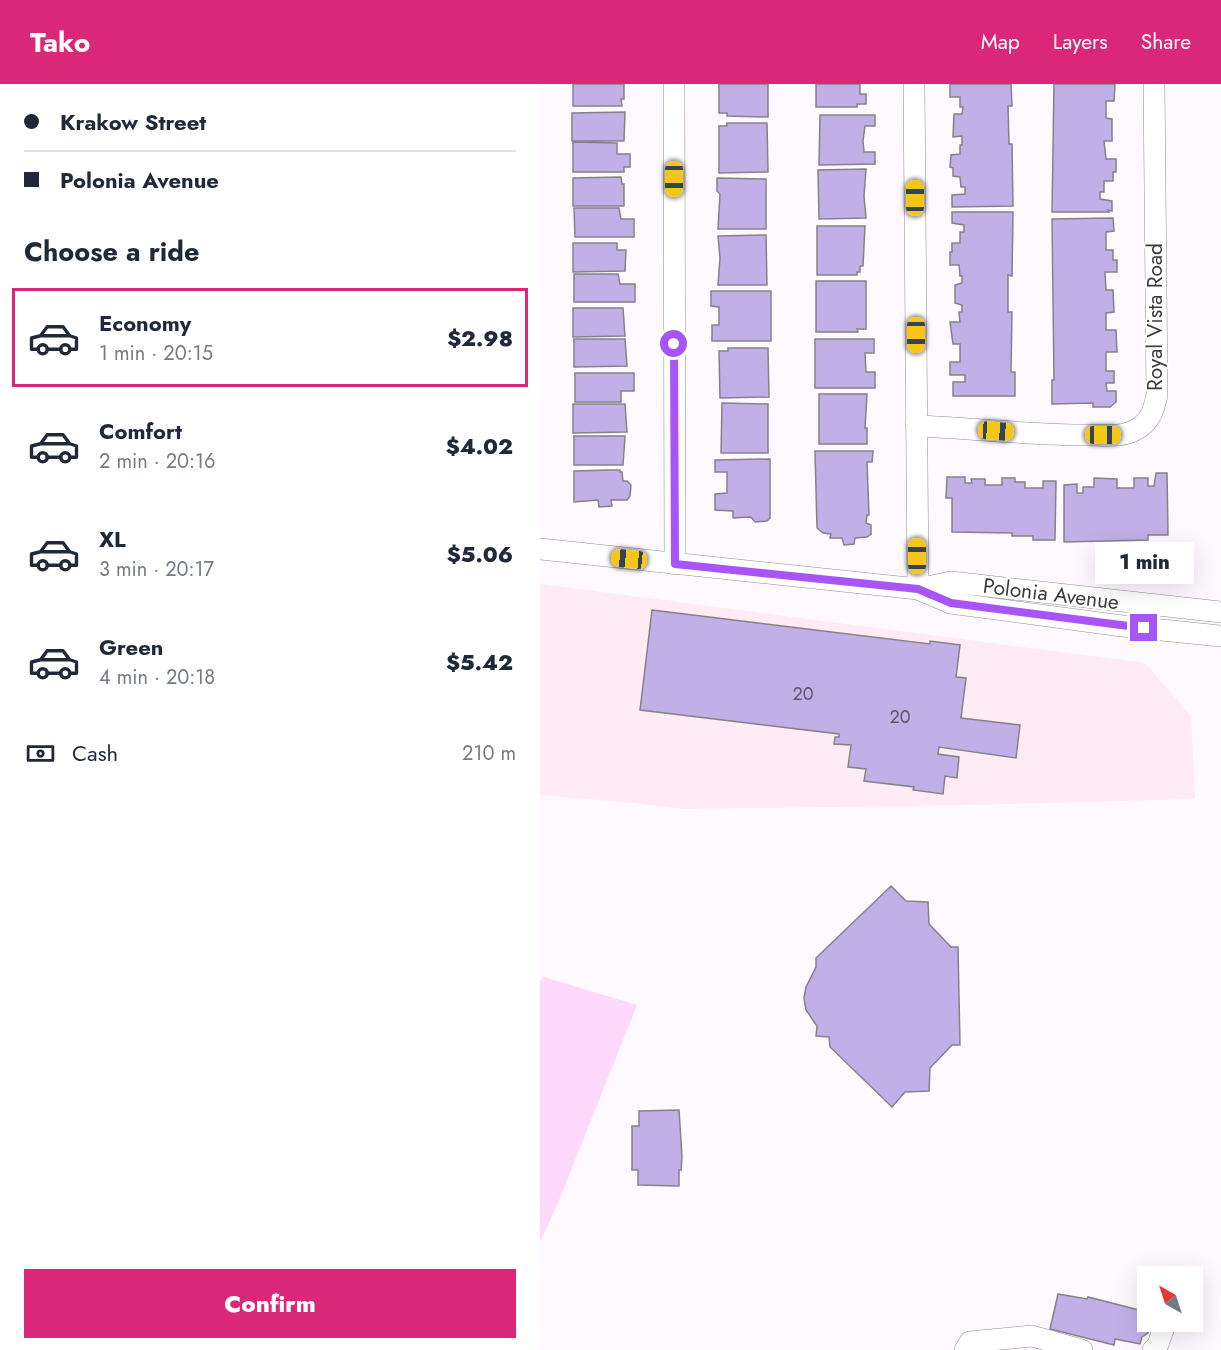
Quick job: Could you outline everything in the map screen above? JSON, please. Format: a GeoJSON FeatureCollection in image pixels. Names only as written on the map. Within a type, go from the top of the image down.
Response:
{"type":"FeatureCollection","features":[{"type":"Feature","properties":{"kind":"street"},"geometry":{"type":"LineString","coordinates":[[674,84],[675,564]]}},
{"type":"Feature","properties":{"kind":"street"},"geometry":{"type":"LineString","coordinates":[[914,84],[918,589]]}},
{"type":"Feature","properties":{"kind":"street","name":"Royal Vista Road"},"geometry":{"type":"LineString","coordinates":[[916,426],[1065,435],[1123,435],[1147,422],[1157,395],[1154,84]]}},
{"type":"Feature","properties":{"kind":"street","name":"Polonia Avenue"},"geometry":{"type":"LineString","coordinates":[[540,549],[918,589],[951,603],[1122,626],[1221,636]]}},
{"type":"Feature","properties":{"kind":"street","name":"Polonia Avenue"},"geometry":{"type":"LineString","coordinates":[[918,589],[951,582],[1221,612]]}},
{"type":"Feature","properties":{"kind":"street"},"geometry":{"type":"LineString","coordinates":[[1153,1350],[1157,1347],[1162,1332]]}},
{"type":"Feature","properties":{"kind":"street"},"geometry":{"type":"LineString","coordinates":[[965,1350],[970,1342],[1032,1336],[1082,1350]]}},
{"type":"Feature","properties":{"kind":"shaded area"},"geometry":{"type":"Polygon","coordinates":[[[540,584],[1145,663],[1191,716],[1195,799],[684,809],[540,795],[540,584]]]}},
{"type":"Feature","properties":{"kind":"shaded area"},"geometry":{"type":"Polygon","coordinates":[[[544,977],[637,1005],[558,1203],[540,1242],[540,981],[544,977]]]}},
{"type":"Feature","properties":{"kind":"building"},"geometry":{"type":"Polygon","coordinates":[[[573,84],[624,84],[622,106],[573,106],[573,84]]]}},
{"type":"Feature","properties":{"kind":"building"},"geometry":{"type":"Polygon","coordinates":[[[719,84],[768,84],[768,117],[727,116],[727,113],[719,113],[719,84]]]}},
{"type":"Feature","properties":{"kind":"building"},"geometry":{"type":"Polygon","coordinates":[[[816,84],[860,84],[860,94],[866,94],[866,104],[857,104],[857,107],[816,107],[816,84]]]}},
{"type":"Feature","properties":{"kind":"building"},"geometry":{"type":"Polygon","coordinates":[[[950,84],[1011,84],[1012,106],[1008,106],[1009,144],[1012,144],[1013,206],[952,207],[952,195],[965,194],[965,187],[961,187],[960,177],[953,176],[953,168],[950,167],[951,155],[960,154],[960,145],[962,145],[962,136],[953,137],[954,114],[962,114],[963,107],[960,107],[960,97],[950,97],[950,84]]]}},
{"type":"Feature","properties":{"kind":"building"},"geometry":{"type":"Polygon","coordinates":[[[1054,84],[1115,84],[1114,101],[1106,101],[1106,118],[1112,119],[1112,141],[1104,141],[1106,159],[1116,159],[1116,172],[1113,172],[1113,181],[1104,181],[1104,192],[1100,192],[1100,199],[1112,201],[1112,211],[1052,212],[1054,84]]]}},
{"type":"Feature","properties":{"kind":"building"},"geometry":{"type":"Polygon","coordinates":[[[625,112],[624,141],[572,141],[572,113],[625,112]]]}},
{"type":"Feature","properties":{"kind":"building"},"geometry":{"type":"Polygon","coordinates":[[[820,115],[875,115],[875,126],[865,126],[863,141],[864,152],[875,152],[875,164],[819,165],[820,115]]]}},
{"type":"Feature","properties":{"kind":"building"},"geometry":{"type":"Polygon","coordinates":[[[727,123],[767,123],[768,172],[719,173],[719,126],[727,126],[727,123]]]}},
{"type":"Feature","properties":{"kind":"building"},"geometry":{"type":"Polygon","coordinates":[[[573,142],[617,143],[617,154],[630,154],[630,167],[624,167],[624,172],[573,172],[573,142]]]}},
{"type":"Feature","properties":{"kind":"building"},"geometry":{"type":"Polygon","coordinates":[[[866,169],[864,196],[866,218],[819,219],[818,170],[866,169]]]}},
{"type":"Feature","properties":{"kind":"building"},"geometry":{"type":"Polygon","coordinates":[[[621,177],[622,184],[624,184],[624,206],[573,206],[573,178],[621,177]]]}},
{"type":"Feature","properties":{"kind":"building"},"geometry":{"type":"Polygon","coordinates":[[[717,178],[766,179],[766,229],[718,229],[720,194],[717,191],[717,178]]]}},
{"type":"Feature","properties":{"kind":"building"},"geometry":{"type":"Polygon","coordinates":[[[574,208],[619,208],[621,219],[634,219],[634,237],[575,237],[574,208]]]}},
{"type":"Feature","properties":{"kind":"building"},"geometry":{"type":"Polygon","coordinates":[[[952,212],[1013,212],[1012,276],[1008,275],[1008,312],[1012,312],[1011,372],[1015,372],[1015,396],[953,396],[953,382],[965,382],[965,375],[950,375],[950,362],[960,362],[960,344],[953,344],[950,322],[960,322],[959,312],[962,312],[962,305],[955,303],[955,285],[962,283],[962,276],[960,276],[959,265],[950,265],[950,252],[952,252],[952,243],[960,243],[960,232],[964,232],[964,225],[952,223],[952,212]]]}},
{"type":"Feature","properties":{"kind":"building"},"geometry":{"type":"Polygon","coordinates":[[[1113,218],[1114,231],[1106,232],[1106,250],[1113,250],[1113,260],[1117,260],[1117,272],[1105,272],[1106,290],[1113,290],[1114,312],[1106,313],[1106,330],[1116,330],[1117,352],[1106,352],[1106,371],[1114,371],[1114,383],[1106,383],[1107,391],[1116,391],[1116,402],[1110,407],[1093,407],[1093,403],[1052,404],[1052,380],[1054,380],[1052,219],[1113,218]]]}},
{"type":"Feature","properties":{"kind":"building"},"geometry":{"type":"Polygon","coordinates":[[[817,226],[865,226],[863,266],[860,266],[860,272],[857,272],[857,275],[817,275],[817,226]]]}},
{"type":"Feature","properties":{"kind":"building"},"geometry":{"type":"Polygon","coordinates":[[[766,235],[767,285],[718,285],[720,258],[718,236],[766,235]]]}},
{"type":"Feature","properties":{"kind":"building"},"geometry":{"type":"Polygon","coordinates":[[[573,243],[617,243],[617,250],[626,250],[625,271],[573,272],[573,243]]]}},
{"type":"Feature","properties":{"kind":"building"},"geometry":{"type":"Polygon","coordinates":[[[574,274],[618,274],[620,284],[635,284],[635,302],[574,302],[574,274]]]}},
{"type":"Feature","properties":{"kind":"building"},"geometry":{"type":"Polygon","coordinates":[[[816,281],[866,281],[866,329],[857,329],[858,332],[816,332],[816,281]]]}},
{"type":"Feature","properties":{"kind":"building"},"geometry":{"type":"Polygon","coordinates":[[[711,291],[771,291],[771,341],[712,341],[712,325],[719,325],[719,307],[711,306],[711,291]]]}},
{"type":"Feature","properties":{"kind":"building"},"geometry":{"type":"Polygon","coordinates":[[[573,308],[623,308],[625,336],[573,337],[573,308]]]}},
{"type":"Feature","properties":{"kind":"building"},"geometry":{"type":"Polygon","coordinates":[[[574,339],[625,339],[627,366],[574,367],[574,339]]]}},
{"type":"Feature","properties":{"kind":"building"},"geometry":{"type":"Polygon","coordinates":[[[815,339],[874,339],[874,353],[865,353],[866,372],[875,372],[875,388],[815,388],[815,339]]]}},
{"type":"Feature","properties":{"kind":"building"},"geometry":{"type":"Polygon","coordinates":[[[728,348],[768,348],[769,397],[720,398],[719,351],[728,351],[728,348]]]}},
{"type":"Feature","properties":{"kind":"building"},"geometry":{"type":"Polygon","coordinates":[[[575,373],[634,373],[634,391],[621,391],[621,402],[575,402],[575,373]]]}},
{"type":"Feature","properties":{"kind":"building"},"geometry":{"type":"Polygon","coordinates":[[[819,394],[867,394],[865,428],[867,428],[867,444],[819,444],[819,394]]]}},
{"type":"Feature","properties":{"kind":"building"},"geometry":{"type":"Polygon","coordinates":[[[722,403],[768,404],[768,453],[721,453],[722,403]]]}},
{"type":"Feature","properties":{"kind":"building"},"geometry":{"type":"Polygon","coordinates":[[[573,404],[625,404],[627,432],[573,433],[573,404]]]}},
{"type":"Feature","properties":{"kind":"building"},"geometry":{"type":"Polygon","coordinates":[[[574,436],[625,436],[623,465],[574,465],[574,436]]]}},
{"type":"Feature","properties":{"kind":"building"},"geometry":{"type":"Polygon","coordinates":[[[815,451],[873,451],[872,462],[867,462],[869,515],[867,515],[866,523],[871,525],[871,534],[867,537],[855,538],[854,544],[844,545],[842,538],[830,538],[831,534],[823,533],[817,528],[815,451]]]}},
{"type":"Feature","properties":{"kind":"building"},"geometry":{"type":"Polygon","coordinates":[[[770,459],[770,518],[767,521],[755,522],[751,517],[733,518],[733,511],[715,510],[715,494],[727,493],[727,472],[715,472],[715,460],[770,459]]]}},
{"type":"Feature","properties":{"kind":"building"},"geometry":{"type":"Polygon","coordinates":[[[620,470],[623,481],[631,485],[630,496],[627,500],[611,500],[612,506],[599,507],[598,500],[574,502],[574,471],[620,470]]]}},
{"type":"Feature","properties":{"kind":"building"},"geometry":{"type":"Polygon","coordinates":[[[1156,473],[1167,473],[1168,535],[1148,535],[1148,540],[1064,542],[1064,485],[1077,484],[1077,493],[1083,493],[1083,487],[1094,487],[1094,478],[1117,479],[1117,488],[1134,488],[1134,478],[1148,478],[1148,486],[1154,486],[1156,473]]]}},
{"type":"Feature","properties":{"kind":"building"},"geometry":{"type":"Polygon","coordinates":[[[947,477],[965,477],[965,483],[972,483],[971,479],[985,479],[985,485],[1002,485],[1002,478],[1015,478],[1015,482],[1025,482],[1025,488],[1043,488],[1043,481],[1056,481],[1055,540],[1033,540],[1033,536],[1012,536],[1012,533],[952,532],[952,498],[946,498],[947,477]]]}},
{"type":"Feature","properties":{"kind":"building"},"geometry":{"type":"Polygon","coordinates":[[[652,610],[930,644],[930,641],[960,645],[956,677],[966,678],[961,718],[1020,725],[1016,758],[939,747],[938,754],[959,757],[957,778],[945,776],[943,794],[913,790],[914,787],[864,781],[866,769],[848,767],[851,745],[834,744],[835,737],[839,737],[839,734],[640,710],[652,610]]]}},
{"type":"Feature","properties":{"kind":"building"},"geometry":{"type":"Polygon","coordinates":[[[891,886],[906,901],[928,902],[929,924],[951,947],[958,947],[960,1045],[952,1045],[930,1068],[929,1091],[905,1092],[892,1107],[830,1047],[829,1037],[816,1036],[817,1026],[806,1010],[804,998],[806,987],[816,967],[816,958],[891,886]]]}},
{"type":"Feature","properties":{"kind":"building"},"geometry":{"type":"Polygon","coordinates":[[[679,1110],[682,1157],[679,1186],[638,1185],[638,1170],[632,1170],[632,1126],[639,1126],[639,1111],[679,1110]]]}},
{"type":"Feature","properties":{"kind":"building"},"geometry":{"type":"Polygon","coordinates":[[[1058,1294],[1087,1299],[1088,1297],[1137,1309],[1137,1332],[1148,1332],[1142,1337],[1140,1344],[1115,1339],[1114,1345],[1050,1329],[1058,1294]]]}},
{"type":"Feature","properties":{"kind":"route"},"geometry":{"type":"LineString","coordinates":[[674,344],[675,564],[918,589],[951,603],[1144,628]]}}]}
